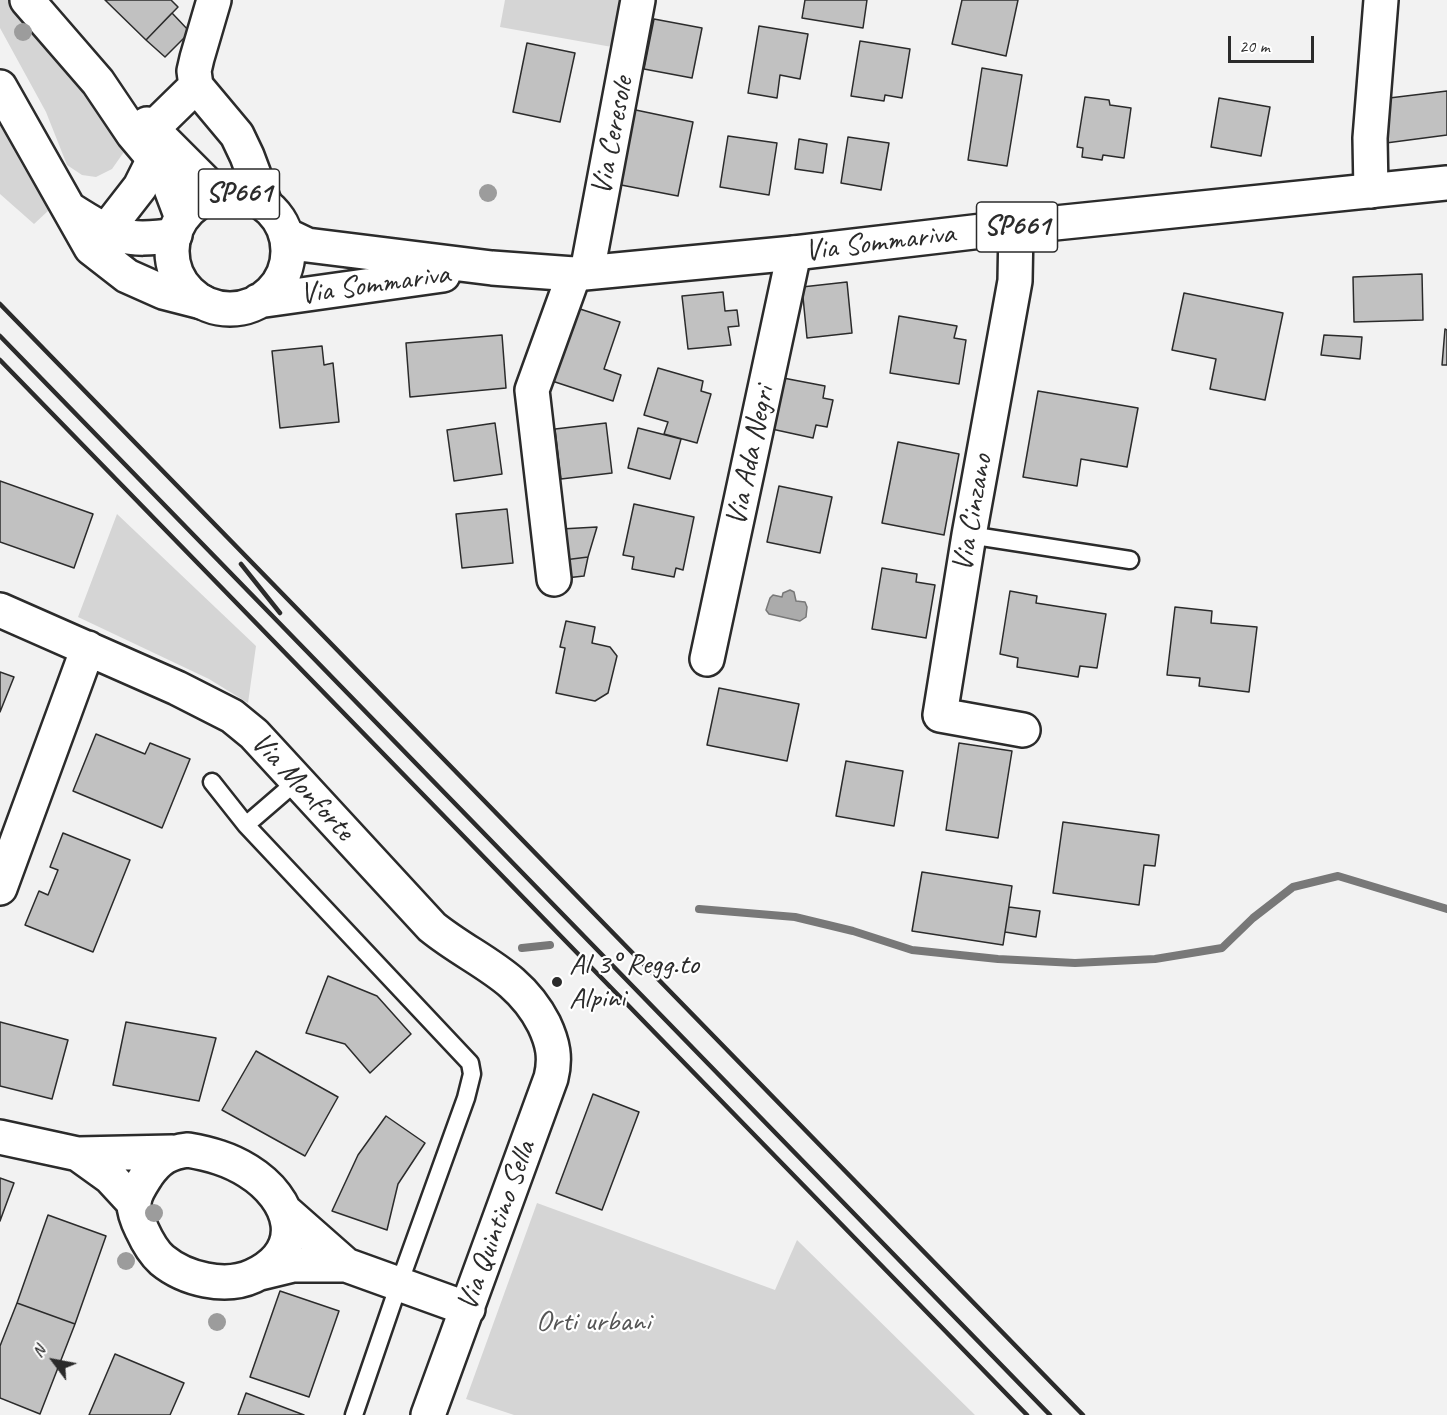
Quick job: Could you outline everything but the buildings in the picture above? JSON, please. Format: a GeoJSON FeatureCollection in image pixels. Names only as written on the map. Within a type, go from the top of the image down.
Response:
{"type":"FeatureCollection","features":[{"type":"Feature","properties":{"kind":"street","name":"SP661"},"geometry":{"type":"LineString","coordinates":[[27,0],[98,82],[133,134],[153,144],[217,194]]}},
{"type":"Feature","properties":{"kind":"street"},"geometry":{"type":"LineString","coordinates":[[105,232],[140,187],[153,144],[196,87],[194,71],[196,58],[214,0]]}},
{"type":"Feature","properties":{"kind":"street","name":"Via Ceresole"},"geometry":{"type":"LineString","coordinates":[[554,579],[532,390],[580,273],[638,0]]}},
{"type":"Feature","properties":{"kind":"street"},"geometry":{"type":"LineString","coordinates":[[1371,191],[1370,138],[1381,0]]}},
{"type":"Feature","properties":{"kind":"street","name":"Via Sommariva"},"geometry":{"type":"LineString","coordinates":[[0,87],[91,248],[127,276],[163,292],[220,308],[240,308],[258,301],[492,268]]}},
{"type":"Feature","properties":{"kind":"street","name":"Via Sommariva"},"geometry":{"type":"LineString","coordinates":[[196,87],[237,135],[265,204],[278,218],[286,235],[288,254],[284,273],[273,289],[258,301]]}},
{"type":"Feature","properties":{"kind":"street","name":"SP661"},"geometry":{"type":"LineString","coordinates":[[153,144],[170,186],[178,226],[172,254],[176,273],[187,290],[202,302]]}},
{"type":"Feature","properties":{"kind":"street","name":"Via Sommariva"},"geometry":{"type":"LineString","coordinates":[[286,235],[307,245],[492,268],[580,273],[795,253],[1016,227],[1447,183]]}},
{"type":"Feature","properties":{"kind":"street","name":"SP661"},"geometry":{"type":"LineString","coordinates":[[178,226],[192,207],[203,199],[217,194],[234,193],[250,196],[265,204]]}},
{"type":"Feature","properties":{"kind":"street"},"geometry":{"type":"LineString","coordinates":[[67,207],[105,232],[124,238],[148,239],[178,226]]}},
{"type":"Feature","properties":{"kind":"street","name":"Via Cinzano"},"geometry":{"type":"LineString","coordinates":[[1016,227],[1015,281],[939,715],[1023,730]]}},
{"type":"Feature","properties":{"kind":"street","name":"Via Ada Negri"},"geometry":{"type":"LineString","coordinates":[[707,659],[795,253]]}},
{"type":"Feature","properties":{"kind":"street","name":"Via Monforte"},"geometry":{"type":"LineString","coordinates":[[0,610],[150,675],[232,716],[254,734],[432,927],[514,984],[535,1006],[550,1036]]}},
{"type":"Feature","properties":{"kind":"street"},"geometry":{"type":"LineString","coordinates":[[0,888],[88,648]]}},
{"type":"Feature","properties":{"kind":"street","name":"Via Quintino Sella"},"geometry":{"type":"LineString","coordinates":[[428,1415],[551,1078],[554,1054],[550,1036]]}},
{"type":"Feature","properties":{"kind":"street"},"geometry":{"type":"LineString","coordinates":[[0,1137],[78,1154],[188,1150],[226,1159],[250,1172],[270,1189],[287,1213],[346,1265]]}},
{"type":"Feature","properties":{"kind":"street"},"geometry":{"type":"LineString","coordinates":[[172,1152],[152,1168],[140,1185],[134,1203],[137,1221],[148,1243],[162,1259],[177,1269],[196,1278],[220,1282],[242,1281],[260,1273],[293,1265],[346,1265],[468,1309]]}},
{"type":"Feature","properties":{"kind":"street"},"geometry":{"type":"LineString","coordinates":[[78,1154],[110,1178],[134,1203]]}},
{"type":"Feature","properties":{"kind":"street"},"geometry":{"type":"LineString","coordinates":[[260,1273],[275,1262],[284,1251],[290,1236],[287,1213]]}},
{"type":"Feature","properties":{"kind":"lane"},"geometry":{"type":"LineString","coordinates":[[969,535],[1130,560]]}},
{"type":"Feature","properties":{"kind":"lane"},"geometry":{"type":"LineString","coordinates":[[246,825],[297,781]]}},
{"type":"Feature","properties":{"kind":"lane"},"geometry":{"type":"LineString","coordinates":[[212,782],[246,825],[470,1063],[472,1074],[466,1098],[354,1415]]}},
{"type":"Feature","properties":{"kind":"green space"},"geometry":{"type":"Polygon","coordinates":[[[0,0],[9,0],[52,53],[128,132],[126,149],[112,169],[96,177],[82,175],[67,165],[46,112],[0,28],[0,0]]]}},
{"type":"Feature","properties":{"kind":"green space"},"geometry":{"type":"Polygon","coordinates":[[[505,0],[622,0],[612,47],[500,27],[505,0]]]}},
{"type":"Feature","properties":{"kind":"green space"},"geometry":{"type":"Polygon","coordinates":[[[0,119],[21,163],[49,210],[34,224],[0,194],[0,119]]]}},
{"type":"Feature","properties":{"kind":"green space"},"geometry":{"type":"Polygon","coordinates":[[[117,514],[256,646],[248,703],[209,679],[78,617],[117,514]]]}},
{"type":"Feature","properties":{"kind":"green space","name":"Orti urbani"},"geometry":{"type":"Polygon","coordinates":[[[537,1203],[775,1290],[797,1240],[975,1415],[514,1415],[466,1399],[537,1203]]]}},
{"type":"Feature","properties":{"kind":"shaded area"},"geometry":{"type":"Polygon","coordinates":[[[790,590],[794,592],[796,601],[805,602],[807,607],[806,617],[800,621],[769,614],[766,610],[773,595],[782,597],[783,593],[790,590]]]}},
{"type":"Feature","properties":{"kind":"waterway"},"geometry":{"type":"LineString","coordinates":[[699,909],[795,917],[853,931],[912,950],[998,959],[1075,963],[1155,959],[1222,948],[1253,918],[1293,887],[1338,876],[1447,909]]}},
{"type":"Feature","properties":{"kind":"waterway"},"geometry":{"type":"LineString","coordinates":[[522,948],[550,945]]}},
{"type":"Feature","properties":{"kind":"railway"},"geometry":{"type":"LineString","coordinates":[[0,304],[1083,1415]]}},
{"type":"Feature","properties":{"kind":"railway"},"geometry":{"type":"LineString","coordinates":[[0,336],[1050,1415]]}},
{"type":"Feature","properties":{"kind":"railway"},"geometry":{"type":"LineString","coordinates":[[0,360],[1027,1415]]}},
{"type":"Feature","properties":{"kind":"railway"},"geometry":{"type":"LineString","coordinates":[[241,564],[280,613]]}},
{"type":"Feature","properties":{"kind":"place","name":"Al 3° Regg.to Alpini"},"geometry":{"type":"Point","coordinates":[557,982]}}]}
